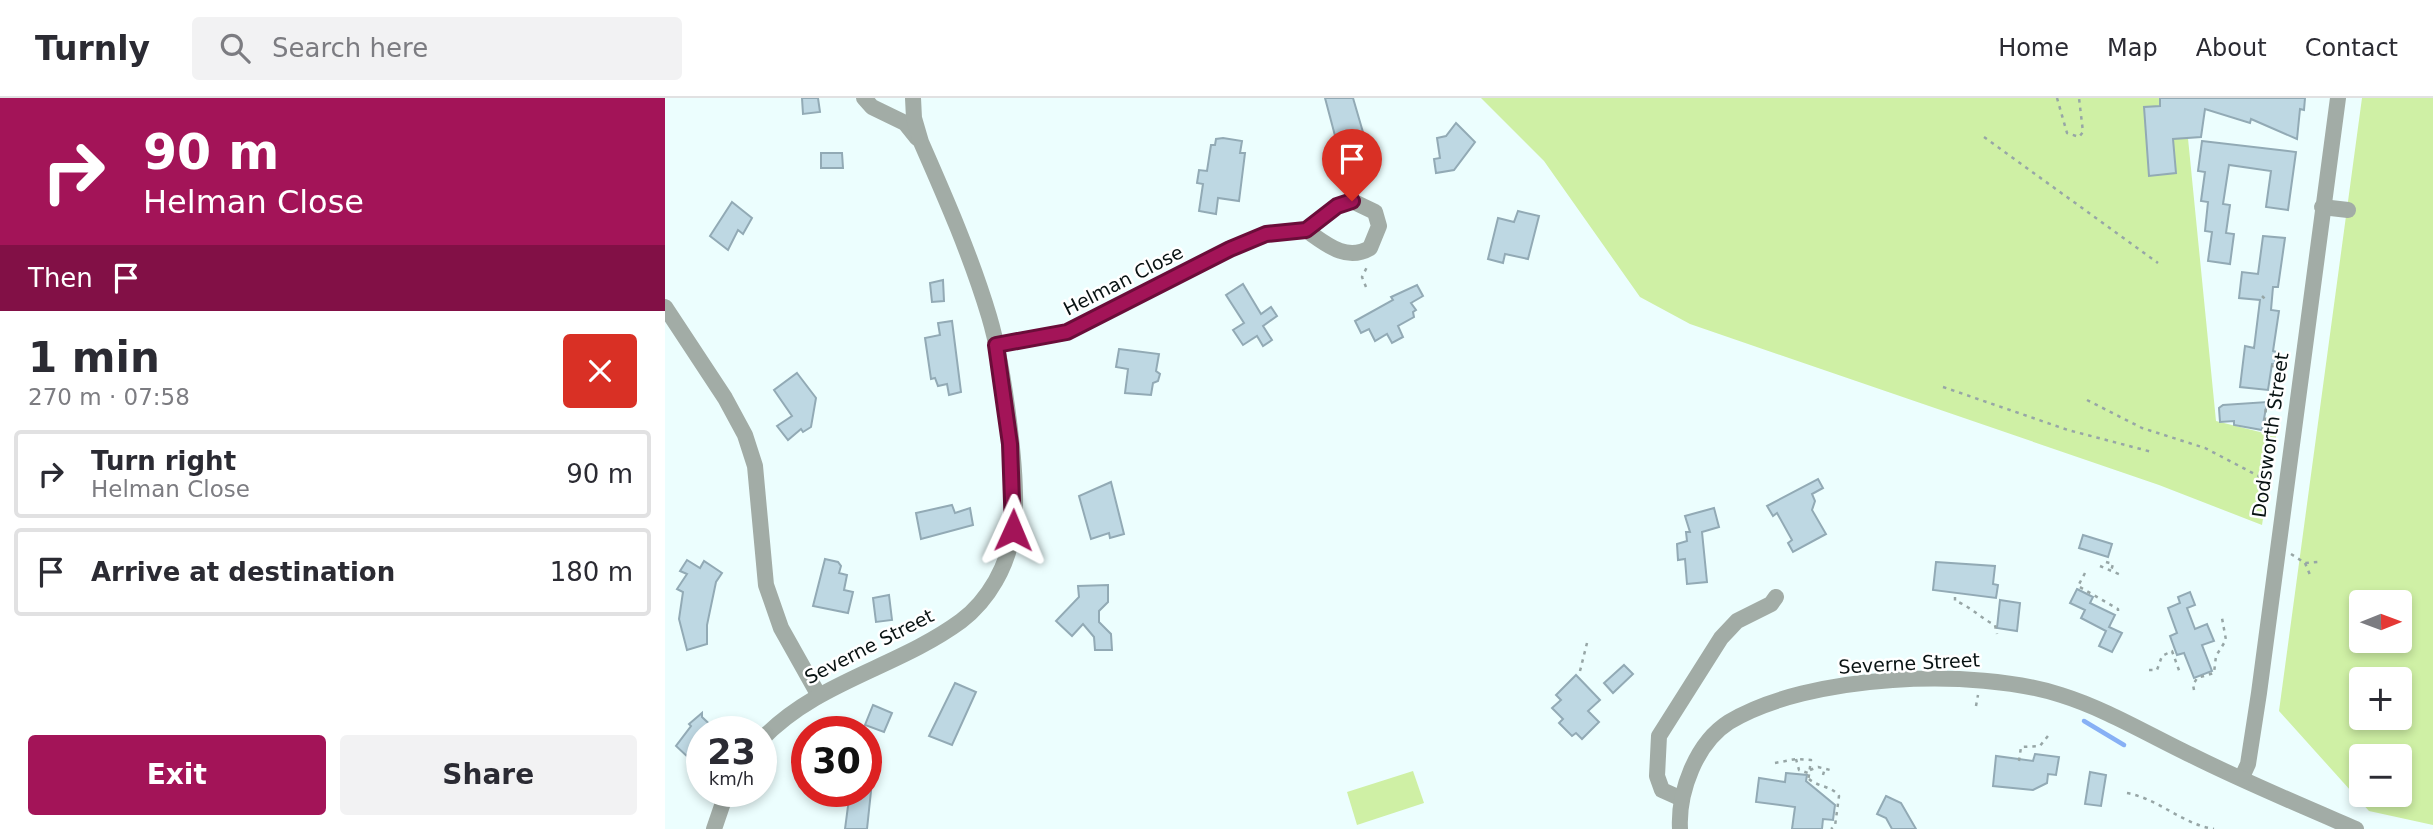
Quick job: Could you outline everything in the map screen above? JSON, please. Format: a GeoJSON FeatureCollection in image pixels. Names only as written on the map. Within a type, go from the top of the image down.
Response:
{"type":"FeatureCollection","features":[{"type":"Feature","properties":{"kind":"street","name":"Severne Street"},"geometry":{"type":"LineString","coordinates":[[864,98],[880,111],[905,123],[921,142]]}},
{"type":"Feature","properties":{"kind":"street","name":"Severne Street"},"geometry":{"type":"LineString","coordinates":[[880,111],[894,111],[912,98]]}},
{"type":"Feature","properties":{"kind":"street","name":"Severne Street"},"geometry":{"type":"LineString","coordinates":[[777,725],[818,694],[932,639],[962,621],[979,604],[1006,561],[1013,530],[1014,500],[996,345],[968,255],[921,142],[912,98]]}},
{"type":"Feature","properties":{"kind":"street","name":"Dodsworth Street"},"geometry":{"type":"LineString","coordinates":[[2242,777],[2252,742],[2276,544],[2337,98]]}},
{"type":"Feature","properties":{"kind":"street"},"geometry":{"type":"LineString","coordinates":[[1352,201],[1365,205],[1375,212],[1379,226],[1374,243],[1363,253],[1338,251],[1306,230],[1337,206],[1352,201]]}},
{"type":"Feature","properties":{"kind":"street"},"geometry":{"type":"LineString","coordinates":[[2322,207],[2348,210]]}},
{"type":"Feature","properties":{"kind":"street","name":"Helman Close"},"geometry":{"type":"LineString","coordinates":[[996,345],[1067,332],[1230,249],[1266,234],[1306,230]]}},
{"type":"Feature","properties":{"kind":"street"},"geometry":{"type":"LineString","coordinates":[[665,307],[725,398],[745,435],[755,466],[766,585],[781,628],[818,694]]}},
{"type":"Feature","properties":{"kind":"street"},"geometry":{"type":"LineString","coordinates":[[1682,799],[1662,790],[1657,776],[1660,736],[1721,638],[1737,621],[1770,604],[1776,597]]}},
{"type":"Feature","properties":{"kind":"street","name":"Severne Street"},"geometry":{"type":"LineString","coordinates":[[1680,829],[1682,799],[1692,768],[1728,723],[1779,700],[1824,689],[1941,679],[1990,680],[2063,695],[2356,829]]}},
{"type":"Feature","properties":{"kind":"street"},"geometry":{"type":"LineString","coordinates":[[714,829],[722,807]]}},
{"type":"Feature","properties":{"kind":"path"},"geometry":{"type":"LineString","coordinates":[[2057,98],[2067,133],[2079,137],[2083,132],[2079,98]]}},
{"type":"Feature","properties":{"kind":"path"},"geometry":{"type":"LineString","coordinates":[[1984,137],[2158,262]]}},
{"type":"Feature","properties":{"kind":"path"},"geometry":{"type":"LineString","coordinates":[[1363,253],[1369,267],[1362,277],[1366,287]]}},
{"type":"Feature","properties":{"kind":"path"},"geometry":{"type":"LineString","coordinates":[[2262,296],[2268,302]]}},
{"type":"Feature","properties":{"kind":"path"},"geometry":{"type":"LineString","coordinates":[[2275,380],[2279,349]]}},
{"type":"Feature","properties":{"kind":"path"},"geometry":{"type":"LineString","coordinates":[[2271,366],[2283,367]]}},
{"type":"Feature","properties":{"kind":"path"},"geometry":{"type":"LineString","coordinates":[[1943,387],[2049,424],[2153,452]]}},
{"type":"Feature","properties":{"kind":"path"},"geometry":{"type":"LineString","coordinates":[[2087,400],[2142,428],[2205,447],[2268,481]]}},
{"type":"Feature","properties":{"kind":"path"},"geometry":{"type":"LineString","coordinates":[[2265,421],[2266,407]]}},
{"type":"Feature","properties":{"kind":"path"},"geometry":{"type":"LineString","coordinates":[[2276,544],[2305,563],[2311,575]]}},
{"type":"Feature","properties":{"kind":"path"},"geometry":{"type":"LineString","coordinates":[[2106,562],[2113,564],[2111,571]]}},
{"type":"Feature","properties":{"kind":"path"},"geometry":{"type":"LineString","coordinates":[[2305,563],[2318,562]]}},
{"type":"Feature","properties":{"kind":"path"},"geometry":{"type":"LineString","coordinates":[[2100,565],[2121,575]]}},
{"type":"Feature","properties":{"kind":"path"},"geometry":{"type":"LineString","coordinates":[[2085,573],[2078,586],[2118,609],[2118,616]]}},
{"type":"Feature","properties":{"kind":"path"},"geometry":{"type":"LineString","coordinates":[[1955,597],[1955,601],[1967,606],[1980,619],[1995,625],[1997,634]]}},
{"type":"Feature","properties":{"kind":"path"},"geometry":{"type":"LineString","coordinates":[[2194,690],[2194,681],[2197,678],[2214,673],[2216,656],[2226,640],[2221,618]]}},
{"type":"Feature","properties":{"kind":"path"},"geometry":{"type":"LineString","coordinates":[[1580,671],[1587,643]]}},
{"type":"Feature","properties":{"kind":"path"},"geometry":{"type":"LineString","coordinates":[[2149,670],[2156,671],[2162,656],[2172,651],[2181,673]]}},
{"type":"Feature","properties":{"kind":"path"},"geometry":{"type":"LineString","coordinates":[[1976,706],[1979,693]]}},
{"type":"Feature","properties":{"kind":"path"},"geometry":{"type":"LineString","coordinates":[[2019,761],[2021,747],[2040,746],[2050,732]]}},
{"type":"Feature","properties":{"kind":"path"},"geometry":{"type":"LineString","coordinates":[[1796,759],[1799,770],[1827,769],[1823,775]]}},
{"type":"Feature","properties":{"kind":"path"},"geometry":{"type":"LineString","coordinates":[[1775,763],[1796,759],[1811,760],[1809,780],[1824,789],[1831,789],[1839,796],[1835,826],[1831,829]]}},
{"type":"Feature","properties":{"kind":"path"},"geometry":{"type":"LineString","coordinates":[[1823,780],[1824,789]]}},
{"type":"Feature","properties":{"kind":"path"},"geometry":{"type":"LineString","coordinates":[[2127,793],[2143,796],[2197,826],[2214,829]]}},
{"type":"Feature","properties":{"kind":"green space"},"geometry":{"type":"Polygon","coordinates":[[[1481,98],[2184,98],[2216,421],[2276,436],[2262,525],[2159,485],[1690,324],[1640,297],[1544,161],[1481,98]]]}},
{"type":"Feature","properties":{"kind":"green space"},"geometry":{"type":"Polygon","coordinates":[[[2362,98],[2433,98],[2433,825],[2369,811],[2365,807],[2412,807],[2412,744],[2349,744],[2349,789],[2279,711],[2362,98]]]}},
{"type":"Feature","properties":{"kind":"green space"},"geometry":{"type":"Polygon","coordinates":[[[1413,771],[1424,803],[1357,825],[1347,792],[1413,771]]]}},
{"type":"Feature","properties":{"kind":"building"},"geometry":{"type":"Polygon","coordinates":[[[802,98],[818,98],[820,112],[803,114],[802,98]]]}},
{"type":"Feature","properties":{"kind":"building"},"geometry":{"type":"Polygon","coordinates":[[[1325,98],[1353,98],[1365,139],[1338,147],[1325,98]]]}},
{"type":"Feature","properties":{"kind":"building"},"geometry":{"type":"Polygon","coordinates":[[[2160,98],[2305,98],[2304,110],[2300,109],[2297,139],[2251,119],[2250,123],[2205,109],[2201,137],[2173,139],[2176,173],[2149,176],[2144,107],[2160,106],[2160,98]]]}},
{"type":"Feature","properties":{"kind":"building"},"geometry":{"type":"Polygon","coordinates":[[[1456,123],[1475,142],[1454,170],[1436,173],[1434,159],[1440,158],[1437,138],[1446,136],[1456,123]]]}},
{"type":"Feature","properties":{"kind":"building"},"geometry":{"type":"Polygon","coordinates":[[[1216,139],[1242,141],[1240,153],[1245,153],[1239,201],[1218,198],[1216,214],[1199,211],[1203,184],[1197,183],[1199,170],[1207,171],[1211,145],[1215,145],[1216,139]]]}},
{"type":"Feature","properties":{"kind":"building"},"geometry":{"type":"Polygon","coordinates":[[[2202,141],[2296,152],[2288,210],[2266,207],[2271,171],[2229,165],[2223,204],[2230,205],[2226,233],[2234,234],[2230,264],[2208,261],[2212,232],[2205,231],[2208,202],[2201,201],[2205,172],[2198,171],[2202,141]]]}},
{"type":"Feature","properties":{"kind":"building"},"geometry":{"type":"Polygon","coordinates":[[[821,153],[842,153],[843,168],[821,168],[821,153]]]}},
{"type":"Feature","properties":{"kind":"building"},"geometry":{"type":"Polygon","coordinates":[[[732,202],[752,218],[743,234],[738,230],[728,250],[710,236],[732,202]]]}},
{"type":"Feature","properties":{"kind":"building"},"geometry":{"type":"Polygon","coordinates":[[[1518,211],[1539,216],[1528,259],[1505,254],[1503,263],[1488,259],[1498,218],[1514,222],[1518,211]]]}},
{"type":"Feature","properties":{"kind":"building"},"geometry":{"type":"Polygon","coordinates":[[[2263,236],[2285,238],[2278,287],[2273,287],[2271,310],[2279,311],[2273,351],[2277,352],[2268,390],[2240,387],[2245,346],[2254,348],[2260,300],[2239,298],[2242,272],[2258,274],[2263,236]]]}},
{"type":"Feature","properties":{"kind":"building"},"geometry":{"type":"Polygon","coordinates":[[[943,280],[944,301],[932,302],[930,283],[943,280]]]}},
{"type":"Feature","properties":{"kind":"building"},"geometry":{"type":"Polygon","coordinates":[[[1243,284],[1261,314],[1271,307],[1277,316],[1263,326],[1272,340],[1263,346],[1257,336],[1243,345],[1233,330],[1244,323],[1226,295],[1243,284]]]}},
{"type":"Feature","properties":{"kind":"building"},"geometry":{"type":"Polygon","coordinates":[[[1417,285],[1423,296],[1411,303],[1416,310],[1413,312],[1414,317],[1398,326],[1403,337],[1392,343],[1387,334],[1375,341],[1369,329],[1361,333],[1355,321],[1393,300],[1391,297],[1417,285]]]}},
{"type":"Feature","properties":{"kind":"building"},"geometry":{"type":"Polygon","coordinates":[[[952,321],[961,392],[949,395],[947,384],[938,386],[935,378],[931,379],[925,338],[940,335],[938,323],[952,321]]]}},
{"type":"Feature","properties":{"kind":"building"},"geometry":{"type":"Polygon","coordinates":[[[1119,349],[1159,354],[1156,371],[1160,374],[1158,381],[1153,383],[1151,395],[1125,393],[1128,369],[1116,367],[1119,349]]]}},
{"type":"Feature","properties":{"kind":"building"},"geometry":{"type":"Polygon","coordinates":[[[797,373],[816,398],[811,427],[803,432],[801,429],[788,440],[777,426],[792,416],[774,390],[797,373]]]}},
{"type":"Feature","properties":{"kind":"building"},"geometry":{"type":"Polygon","coordinates":[[[2267,402],[2262,430],[2234,425],[2234,421],[2220,422],[2219,408],[2223,405],[2267,402]]]}},
{"type":"Feature","properties":{"kind":"building"},"geometry":{"type":"Polygon","coordinates":[[[1818,479],[1823,488],[1812,494],[1815,501],[1812,510],[1826,534],[1793,552],[1788,543],[1792,540],[1777,513],[1773,516],[1767,506],[1818,479]]]}},
{"type":"Feature","properties":{"kind":"building"},"geometry":{"type":"Polygon","coordinates":[[[1111,482],[1124,534],[1110,538],[1109,533],[1091,539],[1079,496],[1111,482]]]}},
{"type":"Feature","properties":{"kind":"building"},"geometry":{"type":"Polygon","coordinates":[[[952,505],[955,513],[970,508],[973,525],[921,539],[916,513],[952,505]]]}},
{"type":"Feature","properties":{"kind":"building"},"geometry":{"type":"Polygon","coordinates":[[[1714,508],[1719,527],[1702,532],[1707,582],[1687,584],[1685,559],[1678,560],[1677,544],[1687,541],[1686,532],[1690,532],[1685,516],[1714,508]]]}},
{"type":"Feature","properties":{"kind":"building"},"geometry":{"type":"Polygon","coordinates":[[[2083,535],[2112,544],[2108,557],[2079,548],[2083,535]]]}},
{"type":"Feature","properties":{"kind":"building"},"geometry":{"type":"Polygon","coordinates":[[[825,559],[838,562],[841,566],[839,573],[847,575],[844,590],[853,592],[848,613],[813,606],[825,559]]]}},
{"type":"Feature","properties":{"kind":"building"},"geometry":{"type":"Polygon","coordinates":[[[687,560],[700,568],[704,561],[722,573],[716,582],[707,625],[707,644],[687,650],[679,619],[683,592],[677,589],[687,574],[680,571],[687,560]]]}},
{"type":"Feature","properties":{"kind":"building"},"geometry":{"type":"Polygon","coordinates":[[[1936,562],[1995,566],[1993,584],[1998,585],[1996,598],[1933,590],[1936,562]]]}},
{"type":"Feature","properties":{"kind":"building"},"geometry":{"type":"Polygon","coordinates":[[[1108,585],[1108,602],[1099,611],[1099,622],[1111,634],[1112,650],[1095,650],[1094,637],[1083,624],[1072,636],[1056,621],[1079,597],[1078,586],[1108,585]]]}},
{"type":"Feature","properties":{"kind":"building"},"geometry":{"type":"Polygon","coordinates":[[[2077,589],[2093,597],[2090,603],[2115,615],[2109,627],[2122,633],[2112,652],[2099,646],[2106,631],[2081,618],[2085,610],[2070,603],[2077,589]]]}},
{"type":"Feature","properties":{"kind":"building"},"geometry":{"type":"Polygon","coordinates":[[[2190,592],[2195,605],[2187,608],[2195,629],[2207,624],[2214,641],[2202,645],[2212,671],[2194,678],[2184,653],[2177,655],[2170,636],[2177,633],[2168,608],[2180,603],[2178,597],[2190,592]]]}},
{"type":"Feature","properties":{"kind":"building"},"geometry":{"type":"Polygon","coordinates":[[[889,595],[892,620],[876,622],[873,598],[889,595]]]}},
{"type":"Feature","properties":{"kind":"building"},"geometry":{"type":"Polygon","coordinates":[[[2000,600],[2020,603],[2017,631],[1997,628],[2000,600]]]}},
{"type":"Feature","properties":{"kind":"building"},"geometry":{"type":"Polygon","coordinates":[[[1624,665],[1633,674],[1613,693],[1604,683],[1624,665]]]}},
{"type":"Feature","properties":{"kind":"building"},"geometry":{"type":"Polygon","coordinates":[[[1576,675],[1600,700],[1588,711],[1599,722],[1582,739],[1576,733],[1572,736],[1559,723],[1563,719],[1552,708],[1561,700],[1556,695],[1576,675]]]}},
{"type":"Feature","properties":{"kind":"building"},"geometry":{"type":"Polygon","coordinates":[[[955,683],[976,692],[952,745],[929,736],[955,683]]]}},
{"type":"Feature","properties":{"kind":"building"},"geometry":{"type":"Polygon","coordinates":[[[873,705],[892,713],[884,732],[882,716],[869,716],[873,705]]]}},
{"type":"Feature","properties":{"kind":"building"},"geometry":{"type":"Polygon","coordinates":[[[686,733],[686,755],[676,746],[686,733]]]}},
{"type":"Feature","properties":{"kind":"building"},"geometry":{"type":"Polygon","coordinates":[[[2035,754],[2059,757],[2056,775],[2048,774],[2047,783],[2033,790],[1993,786],[1996,756],[2033,761],[2035,754]]]}},
{"type":"Feature","properties":{"kind":"building"},"geometry":{"type":"Polygon","coordinates":[[[2090,772],[2106,775],[2101,806],[2085,804],[2090,772]]]}},
{"type":"Feature","properties":{"kind":"building"},"geometry":{"type":"Polygon","coordinates":[[[1786,773],[1807,775],[1806,781],[1835,805],[1833,820],[1823,819],[1822,829],[1792,829],[1795,807],[1756,802],[1759,778],[1785,782],[1786,773]]]}},
{"type":"Feature","properties":{"kind":"building"},"geometry":{"type":"Polygon","coordinates":[[[1886,796],[1901,803],[1916,829],[1892,829],[1886,818],[1877,814],[1886,796]]]}},
{"type":"Feature","properties":{"kind":"building"},"geometry":{"type":"Polygon","coordinates":[[[848,807],[869,807],[867,829],[845,829],[848,807]]]}},
{"type":"Feature","properties":{"kind":"waterway"},"geometry":{"type":"LineString","coordinates":[[2084,721],[2124,745]]}},
{"type":"Feature","properties":{"kind":"route"},"geometry":{"type":"LineString","coordinates":[[1013,530],[1010,444],[996,345],[1067,332],[1230,249],[1266,234],[1306,230],[1337,206],[1352,201]]}}]}
